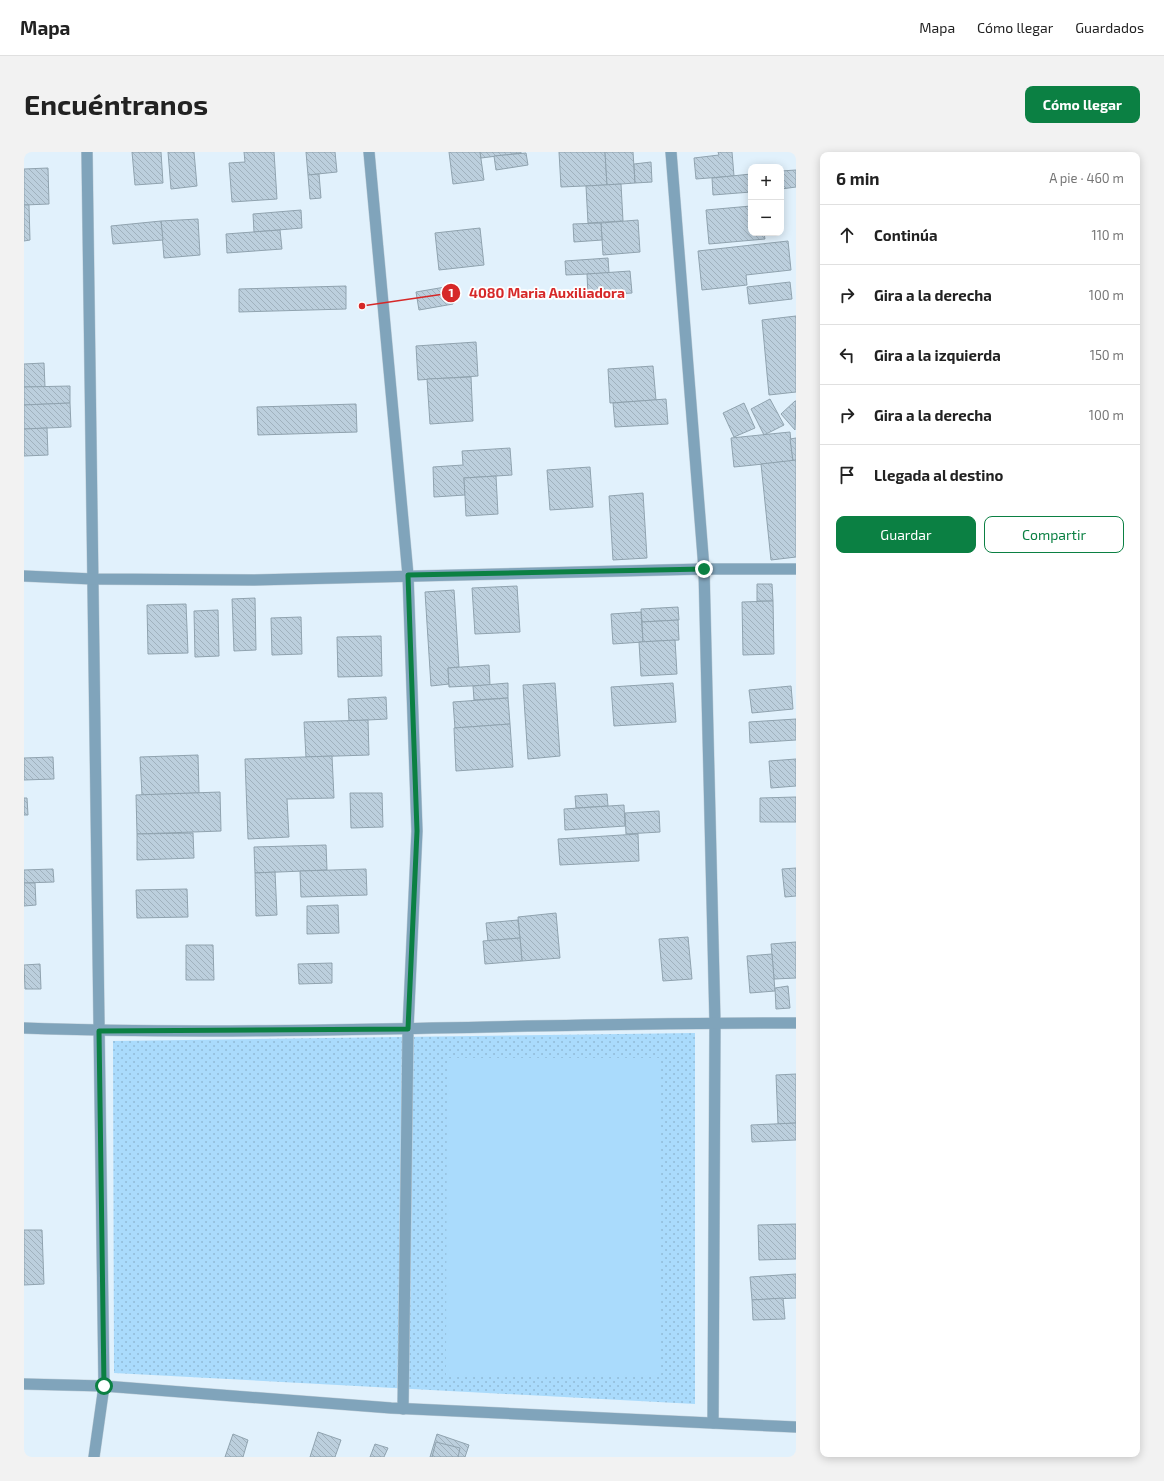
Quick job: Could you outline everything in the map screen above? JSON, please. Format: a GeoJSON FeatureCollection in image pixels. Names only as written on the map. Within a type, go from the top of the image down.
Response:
{"type":"FeatureCollection","features":[{"type":"Feature","properties":{"kind":"street"},"geometry":{"type":"LineString","coordinates":[[87,152],[104,1386],[94,1457]]}},
{"type":"Feature","properties":{"kind":"street"},"geometry":{"type":"LineString","coordinates":[[369,152],[408,575],[417,831],[408,1029],[404,1409]]}},
{"type":"Feature","properties":{"kind":"street"},"geometry":{"type":"LineString","coordinates":[[671,152],[704,569],[715,1023],[713,1423]]}},
{"type":"Feature","properties":{"kind":"street"},"geometry":{"type":"LineString","coordinates":[[24,576],[93,579],[254,580],[408,575],[704,569],[796,569]]}},
{"type":"Feature","properties":{"kind":"street"},"geometry":{"type":"LineString","coordinates":[[24,1028],[99,1031],[408,1029],[715,1023],[796,1023]]}},
{"type":"Feature","properties":{"kind":"street"},"geometry":{"type":"LineString","coordinates":[[24,1384],[104,1386],[404,1409],[796,1427]]}},
{"type":"Feature","properties":{"kind":"shaded area"},"geometry":{"type":"Polygon","coordinates":[[[695,1033],[695,1404],[114,1373],[113,1041],[695,1033]]]}},
{"type":"Feature","properties":{"kind":"shaded area"},"geometry":{"type":"Polygon","coordinates":[[[447,1058],[659,1058],[659,1375],[446,1375],[447,1058]]]}},
{"type":"Feature","properties":{"kind":"building"},"geometry":{"type":"Polygon","coordinates":[[[132,152],[161,152],[163,183],[135,185],[132,152]]]}},
{"type":"Feature","properties":{"kind":"building"},"geometry":{"type":"Polygon","coordinates":[[[168,152],[194,152],[197,186],[171,189],[168,152]]]}},
{"type":"Feature","properties":{"kind":"building"},"geometry":{"type":"Polygon","coordinates":[[[244,152],[274,152],[277,199],[232,202],[229,163],[245,162],[244,152]]]}},
{"type":"Feature","properties":{"kind":"building"},"geometry":{"type":"Polygon","coordinates":[[[306,152],[335,152],[337,172],[308,175],[306,152]]]}},
{"type":"Feature","properties":{"kind":"building"},"geometry":{"type":"Polygon","coordinates":[[[449,152],[480,152],[484,180],[453,184],[449,152]]]}},
{"type":"Feature","properties":{"kind":"building"},"geometry":{"type":"Polygon","coordinates":[[[480,152],[521,152],[521,153],[481,158],[480,152]]]}},
{"type":"Feature","properties":{"kind":"building"},"geometry":{"type":"Polygon","coordinates":[[[559,152],[605,152],[607,185],[561,187],[559,152]]]}},
{"type":"Feature","properties":{"kind":"building"},"geometry":{"type":"Polygon","coordinates":[[[605,152],[633,152],[635,183],[607,185],[605,152]]]}},
{"type":"Feature","properties":{"kind":"building"},"geometry":{"type":"Polygon","coordinates":[[[718,152],[732,152],[734,176],[696,179],[694,158],[719,155],[718,152]]]}},
{"type":"Feature","properties":{"kind":"building"},"geometry":{"type":"Polygon","coordinates":[[[526,153],[528,165],[496,170],[494,156],[526,153]]]}},
{"type":"Feature","properties":{"kind":"building"},"geometry":{"type":"Polygon","coordinates":[[[651,162],[652,182],[635,183],[634,164],[651,162]]]}},
{"type":"Feature","properties":{"kind":"building"},"geometry":{"type":"Polygon","coordinates":[[[48,168],[49,204],[24,205],[24,169],[48,168]]]}},
{"type":"Feature","properties":{"kind":"building"},"geometry":{"type":"Polygon","coordinates":[[[796,170],[796,187],[784,189],[784,171],[796,170]]]}},
{"type":"Feature","properties":{"kind":"building"},"geometry":{"type":"Polygon","coordinates":[[[319,174],[321,198],[310,199],[308,175],[319,174]]]}},
{"type":"Feature","properties":{"kind":"building"},"geometry":{"type":"Polygon","coordinates":[[[748,174],[748,192],[713,195],[712,178],[748,174]]]}},
{"type":"Feature","properties":{"kind":"building"},"geometry":{"type":"Polygon","coordinates":[[[621,184],[623,221],[588,223],[586,186],[621,184]]]}},
{"type":"Feature","properties":{"kind":"building"},"geometry":{"type":"Polygon","coordinates":[[[24,205],[29,205],[30,240],[24,241],[24,205]]]}},
{"type":"Feature","properties":{"kind":"building"},"geometry":{"type":"Polygon","coordinates":[[[748,206],[748,236],[764,236],[765,239],[709,244],[706,210],[748,206]]]}},
{"type":"Feature","properties":{"kind":"building"},"geometry":{"type":"Polygon","coordinates":[[[301,210],[302,228],[254,232],[253,214],[301,210]]]}},
{"type":"Feature","properties":{"kind":"building"},"geometry":{"type":"Polygon","coordinates":[[[198,219],[200,255],[164,258],[161,221],[198,219]]]}},
{"type":"Feature","properties":{"kind":"building"},"geometry":{"type":"Polygon","coordinates":[[[638,220],[640,252],[603,255],[601,223],[638,220]]]}},
{"type":"Feature","properties":{"kind":"building"},"geometry":{"type":"Polygon","coordinates":[[[161,221],[163,240],[113,244],[111,226],[161,221]]]}},
{"type":"Feature","properties":{"kind":"building"},"geometry":{"type":"Polygon","coordinates":[[[601,223],[602,240],[574,242],[573,224],[601,223]]]}},
{"type":"Feature","properties":{"kind":"building"},"geometry":{"type":"Polygon","coordinates":[[[480,228],[484,265],[439,270],[435,233],[480,228]]]}},
{"type":"Feature","properties":{"kind":"building"},"geometry":{"type":"Polygon","coordinates":[[[280,230],[282,249],[227,253],[226,234],[280,230]]]}},
{"type":"Feature","properties":{"kind":"building"},"geometry":{"type":"Polygon","coordinates":[[[788,241],[791,270],[746,275],[747,285],[702,290],[698,251],[788,241]]]}},
{"type":"Feature","properties":{"kind":"building"},"geometry":{"type":"Polygon","coordinates":[[[608,258],[609,273],[566,275],[565,261],[608,258]]]}},
{"type":"Feature","properties":{"kind":"building"},"geometry":{"type":"Polygon","coordinates":[[[630,271],[632,293],[588,296],[587,274],[630,271]]]}},
{"type":"Feature","properties":{"kind":"building"},"geometry":{"type":"Polygon","coordinates":[[[790,282],[792,299],[749,304],[747,287],[790,282]]]}},
{"type":"Feature","properties":{"kind":"building"},"geometry":{"type":"Polygon","coordinates":[[[346,286],[346,309],[239,312],[239,289],[346,286]]]}},
{"type":"Feature","properties":{"kind":"building"},"geometry":{"type":"Polygon","coordinates":[[[451,286],[453,304],[419,310],[416,292],[451,286]]]}},
{"type":"Feature","properties":{"kind":"building"},"geometry":{"type":"Polygon","coordinates":[[[796,316],[796,392],[769,395],[762,320],[796,316]]]}},
{"type":"Feature","properties":{"kind":"building"},"geometry":{"type":"Polygon","coordinates":[[[476,342],[478,376],[418,380],[416,346],[476,342]]]}},
{"type":"Feature","properties":{"kind":"building"},"geometry":{"type":"Polygon","coordinates":[[[44,363],[45,387],[24,387],[24,364],[44,363]]]}},
{"type":"Feature","properties":{"kind":"building"},"geometry":{"type":"Polygon","coordinates":[[[653,366],[656,400],[610,403],[608,369],[653,366]]]}},
{"type":"Feature","properties":{"kind":"building"},"geometry":{"type":"Polygon","coordinates":[[[471,377],[473,421],[430,424],[427,379],[471,377]]]}},
{"type":"Feature","properties":{"kind":"building"},"geometry":{"type":"Polygon","coordinates":[[[70,386],[70,403],[24,405],[24,387],[70,386]]]}},
{"type":"Feature","properties":{"kind":"building"},"geometry":{"type":"Polygon","coordinates":[[[666,399],[668,424],[615,427],[613,403],[666,399]]]}},
{"type":"Feature","properties":{"kind":"building"},"geometry":{"type":"Polygon","coordinates":[[[770,399],[784,425],[764,435],[751,409],[770,399]]]}},
{"type":"Feature","properties":{"kind":"building"},"geometry":{"type":"Polygon","coordinates":[[[796,401],[795,430],[781,414],[796,401]]]}},
{"type":"Feature","properties":{"kind":"building"},"geometry":{"type":"Polygon","coordinates":[[[70,403],[71,427],[24,429],[24,405],[70,403]]]}},
{"type":"Feature","properties":{"kind":"building"},"geometry":{"type":"Polygon","coordinates":[[[744,403],[755,428],[734,437],[723,413],[744,403]]]}},
{"type":"Feature","properties":{"kind":"building"},"geometry":{"type":"Polygon","coordinates":[[[356,404],[357,432],[258,435],[257,407],[356,404]]]}},
{"type":"Feature","properties":{"kind":"building"},"geometry":{"type":"Polygon","coordinates":[[[47,428],[48,455],[24,456],[24,429],[47,428]]]}},
{"type":"Feature","properties":{"kind":"building"},"geometry":{"type":"Polygon","coordinates":[[[790,432],[793,461],[734,467],[731,438],[790,432]]]}},
{"type":"Feature","properties":{"kind":"building"},"geometry":{"type":"Polygon","coordinates":[[[796,438],[796,460],[793,461],[790,439],[796,438]]]}},
{"type":"Feature","properties":{"kind":"building"},"geometry":{"type":"Polygon","coordinates":[[[510,448],[512,475],[464,478],[465,495],[434,497],[433,467],[463,465],[462,451],[510,448]]]}},
{"type":"Feature","properties":{"kind":"building"},"geometry":{"type":"Polygon","coordinates":[[[796,460],[796,557],[771,560],[761,464],[796,460]]]}},
{"type":"Feature","properties":{"kind":"building"},"geometry":{"type":"Polygon","coordinates":[[[590,467],[593,507],[550,510],[547,470],[590,467]]]}},
{"type":"Feature","properties":{"kind":"building"},"geometry":{"type":"Polygon","coordinates":[[[496,476],[498,514],[466,516],[464,478],[496,476]]]}},
{"type":"Feature","properties":{"kind":"building"},"geometry":{"type":"Polygon","coordinates":[[[643,493],[647,558],[613,560],[609,496],[643,493]]]}},
{"type":"Feature","properties":{"kind":"building"},"geometry":{"type":"Polygon","coordinates":[[[757,584],[772,584],[773,601],[757,601],[757,584]]]}},
{"type":"Feature","properties":{"kind":"building"},"geometry":{"type":"Polygon","coordinates":[[[517,586],[520,632],[475,634],[472,588],[517,586]]]}},
{"type":"Feature","properties":{"kind":"building"},"geometry":{"type":"Polygon","coordinates":[[[454,590],[459,667],[448,668],[449,684],[431,686],[425,592],[454,590]]]}},
{"type":"Feature","properties":{"kind":"building"},"geometry":{"type":"Polygon","coordinates":[[[255,598],[256,650],[234,651],[232,599],[255,598]]]}},
{"type":"Feature","properties":{"kind":"building"},"geometry":{"type":"Polygon","coordinates":[[[773,601],[774,654],[743,655],[742,602],[773,601]]]}},
{"type":"Feature","properties":{"kind":"building"},"geometry":{"type":"Polygon","coordinates":[[[186,604],[188,653],[148,654],[147,605],[186,604]]]}},
{"type":"Feature","properties":{"kind":"building"},"geometry":{"type":"Polygon","coordinates":[[[678,607],[679,620],[642,622],[641,609],[678,607]]]}},
{"type":"Feature","properties":{"kind":"building"},"geometry":{"type":"Polygon","coordinates":[[[218,610],[219,656],[195,657],[194,611],[218,610]]]}},
{"type":"Feature","properties":{"kind":"building"},"geometry":{"type":"Polygon","coordinates":[[[641,612],[643,642],[613,644],[611,614],[641,612]]]}},
{"type":"Feature","properties":{"kind":"building"},"geometry":{"type":"Polygon","coordinates":[[[301,617],[302,654],[272,655],[271,618],[301,617]]]}},
{"type":"Feature","properties":{"kind":"building"},"geometry":{"type":"Polygon","coordinates":[[[678,620],[679,640],[643,642],[642,622],[678,620]]]}},
{"type":"Feature","properties":{"kind":"building"},"geometry":{"type":"Polygon","coordinates":[[[381,636],[382,676],[338,677],[337,637],[381,636]]]}},
{"type":"Feature","properties":{"kind":"building"},"geometry":{"type":"Polygon","coordinates":[[[675,640],[677,674],[641,676],[639,642],[675,640]]]}},
{"type":"Feature","properties":{"kind":"building"},"geometry":{"type":"Polygon","coordinates":[[[489,665],[490,685],[449,687],[448,668],[489,665]]]}},
{"type":"Feature","properties":{"kind":"building"},"geometry":{"type":"Polygon","coordinates":[[[508,683],[508,698],[474,700],[473,686],[508,683]]]}},
{"type":"Feature","properties":{"kind":"building"},"geometry":{"type":"Polygon","coordinates":[[[555,683],[560,756],[528,759],[523,685],[555,683]]]}},
{"type":"Feature","properties":{"kind":"building"},"geometry":{"type":"Polygon","coordinates":[[[673,683],[676,722],[614,726],[611,687],[673,683]]]}},
{"type":"Feature","properties":{"kind":"building"},"geometry":{"type":"Polygon","coordinates":[[[791,686],[793,709],[752,713],[749,690],[791,686]]]}},
{"type":"Feature","properties":{"kind":"building"},"geometry":{"type":"Polygon","coordinates":[[[386,697],[387,719],[349,721],[348,699],[386,697]]]}},
{"type":"Feature","properties":{"kind":"building"},"geometry":{"type":"Polygon","coordinates":[[[508,698],[510,724],[455,728],[453,702],[508,698]]]}},
{"type":"Feature","properties":{"kind":"building"},"geometry":{"type":"Polygon","coordinates":[[[796,719],[796,740],[750,743],[749,722],[796,719]]]}},
{"type":"Feature","properties":{"kind":"building"},"geometry":{"type":"Polygon","coordinates":[[[368,720],[369,755],[306,757],[304,722],[368,720]]]}},
{"type":"Feature","properties":{"kind":"building"},"geometry":{"type":"Polygon","coordinates":[[[510,724],[513,767],[456,771],[454,728],[510,724]]]}},
{"type":"Feature","properties":{"kind":"building"},"geometry":{"type":"Polygon","coordinates":[[[198,755],[199,793],[142,795],[140,757],[198,755]]]}},
{"type":"Feature","properties":{"kind":"building"},"geometry":{"type":"Polygon","coordinates":[[[332,756],[334,798],[287,799],[289,837],[248,839],[245,759],[332,756]]]}},
{"type":"Feature","properties":{"kind":"building"},"geometry":{"type":"Polygon","coordinates":[[[53,757],[54,779],[24,780],[24,758],[53,757]]]}},
{"type":"Feature","properties":{"kind":"building"},"geometry":{"type":"Polygon","coordinates":[[[796,759],[796,786],[771,788],[769,761],[796,759]]]}},
{"type":"Feature","properties":{"kind":"building"},"geometry":{"type":"Polygon","coordinates":[[[220,792],[221,831],[137,834],[136,795],[220,792]]]}},
{"type":"Feature","properties":{"kind":"building"},"geometry":{"type":"Polygon","coordinates":[[[350,793],[382,793],[383,827],[351,828],[350,793]]]}},
{"type":"Feature","properties":{"kind":"building"},"geometry":{"type":"Polygon","coordinates":[[[607,794],[608,806],[576,808],[575,796],[607,794]]]}},
{"type":"Feature","properties":{"kind":"building"},"geometry":{"type":"Polygon","coordinates":[[[796,797],[796,822],[760,822],[760,798],[796,797]]]}},
{"type":"Feature","properties":{"kind":"building"},"geometry":{"type":"Polygon","coordinates":[[[24,798],[27,798],[28,815],[24,815],[24,798]]]}},
{"type":"Feature","properties":{"kind":"building"},"geometry":{"type":"Polygon","coordinates":[[[624,805],[625,826],[565,830],[564,809],[624,805]]]}},
{"type":"Feature","properties":{"kind":"building"},"geometry":{"type":"Polygon","coordinates":[[[659,811],[660,832],[626,834],[625,813],[659,811]]]}},
{"type":"Feature","properties":{"kind":"building"},"geometry":{"type":"Polygon","coordinates":[[[193,833],[194,858],[137,860],[137,834],[193,833]]]}},
{"type":"Feature","properties":{"kind":"building"},"geometry":{"type":"Polygon","coordinates":[[[638,834],[639,861],[560,865],[558,839],[638,834]]]}},
{"type":"Feature","properties":{"kind":"building"},"geometry":{"type":"Polygon","coordinates":[[[326,845],[327,870],[255,873],[254,847],[326,845]]]}},
{"type":"Feature","properties":{"kind":"building"},"geometry":{"type":"Polygon","coordinates":[[[796,868],[796,896],[785,897],[782,869],[796,868]]]}},
{"type":"Feature","properties":{"kind":"building"},"geometry":{"type":"Polygon","coordinates":[[[53,869],[54,882],[24,883],[24,870],[53,869]]]}},
{"type":"Feature","properties":{"kind":"building"},"geometry":{"type":"Polygon","coordinates":[[[366,869],[367,895],[301,897],[300,871],[366,869]]]}},
{"type":"Feature","properties":{"kind":"building"},"geometry":{"type":"Polygon","coordinates":[[[275,872],[277,915],[256,916],[255,873],[275,872]]]}},
{"type":"Feature","properties":{"kind":"building"},"geometry":{"type":"Polygon","coordinates":[[[24,883],[35,883],[36,905],[24,906],[24,883]]]}},
{"type":"Feature","properties":{"kind":"building"},"geometry":{"type":"Polygon","coordinates":[[[187,889],[188,917],[137,918],[136,890],[187,889]]]}},
{"type":"Feature","properties":{"kind":"building"},"geometry":{"type":"Polygon","coordinates":[[[338,905],[339,933],[307,934],[307,906],[338,905]]]}},
{"type":"Feature","properties":{"kind":"building"},"geometry":{"type":"Polygon","coordinates":[[[556,913],[560,958],[522,961],[518,917],[556,913]]]}},
{"type":"Feature","properties":{"kind":"building"},"geometry":{"type":"Polygon","coordinates":[[[518,920],[520,938],[488,941],[486,923],[518,920]]]}},
{"type":"Feature","properties":{"kind":"building"},"geometry":{"type":"Polygon","coordinates":[[[688,937],[692,979],[663,981],[659,939],[688,937]]]}},
{"type":"Feature","properties":{"kind":"building"},"geometry":{"type":"Polygon","coordinates":[[[520,938],[522,961],[485,964],[483,941],[520,938]]]}},
{"type":"Feature","properties":{"kind":"building"},"geometry":{"type":"Polygon","coordinates":[[[796,942],[796,978],[774,979],[771,944],[796,942]]]}},
{"type":"Feature","properties":{"kind":"building"},"geometry":{"type":"Polygon","coordinates":[[[186,945],[213,945],[214,980],[186,980],[186,945]]]}},
{"type":"Feature","properties":{"kind":"building"},"geometry":{"type":"Polygon","coordinates":[[[772,954],[775,991],[750,993],[747,956],[772,954]]]}},
{"type":"Feature","properties":{"kind":"building"},"geometry":{"type":"Polygon","coordinates":[[[332,963],[332,983],[299,984],[298,964],[332,963]]]}},
{"type":"Feature","properties":{"kind":"building"},"geometry":{"type":"Polygon","coordinates":[[[40,964],[41,989],[25,989],[24,965],[40,964]]]}},
{"type":"Feature","properties":{"kind":"building"},"geometry":{"type":"Polygon","coordinates":[[[788,986],[790,1008],[776,1009],[775,988],[788,986]]]}},
{"type":"Feature","properties":{"kind":"building"},"geometry":{"type":"Polygon","coordinates":[[[796,1074],[796,1123],[778,1124],[776,1075],[796,1074]]]}},
{"type":"Feature","properties":{"kind":"building"},"geometry":{"type":"Polygon","coordinates":[[[796,1123],[796,1140],[752,1142],[751,1125],[796,1123]]]}},
{"type":"Feature","properties":{"kind":"building"},"geometry":{"type":"Polygon","coordinates":[[[796,1224],[796,1259],[759,1260],[758,1225],[796,1224]]]}},
{"type":"Feature","properties":{"kind":"building"},"geometry":{"type":"Polygon","coordinates":[[[24,1230],[42,1230],[44,1284],[24,1285],[24,1230]]]}},
{"type":"Feature","properties":{"kind":"building"},"geometry":{"type":"Polygon","coordinates":[[[796,1274],[796,1298],[752,1300],[750,1277],[796,1274]]]}},
{"type":"Feature","properties":{"kind":"building"},"geometry":{"type":"Polygon","coordinates":[[[783,1298],[785,1319],[753,1320],[752,1300],[783,1298]]]}},
{"type":"Feature","properties":{"kind":"building"},"geometry":{"type":"Polygon","coordinates":[[[318,1432],[341,1440],[335,1457],[310,1457],[318,1432]]]}},
{"type":"Feature","properties":{"kind":"building"},"geometry":{"type":"Polygon","coordinates":[[[233,1434],[248,1440],[243,1457],[225,1457],[233,1434]]]}},
{"type":"Feature","properties":{"kind":"building"},"geometry":{"type":"Polygon","coordinates":[[[437,1434],[469,1445],[465,1457],[430,1457],[437,1434]]]}},
{"type":"Feature","properties":{"kind":"building"},"geometry":{"type":"Polygon","coordinates":[[[436,1442],[460,1448],[458,1457],[432,1457],[436,1442]]]}},
{"type":"Feature","properties":{"kind":"building"},"geometry":{"type":"Polygon","coordinates":[[[375,1444],[388,1448],[384,1457],[370,1457],[375,1444]]]}},
{"type":"Feature","properties":{"kind":"place","name":"4080 Maria Auxiliadora"},"geometry":{"type":"Point","coordinates":[362,306]}},
{"type":"Feature","properties":{"kind":"route"},"geometry":{"type":"LineString","coordinates":[[104,1386],[99,1031],[408,1029],[417,831],[408,575],[704,569]]}}]}
